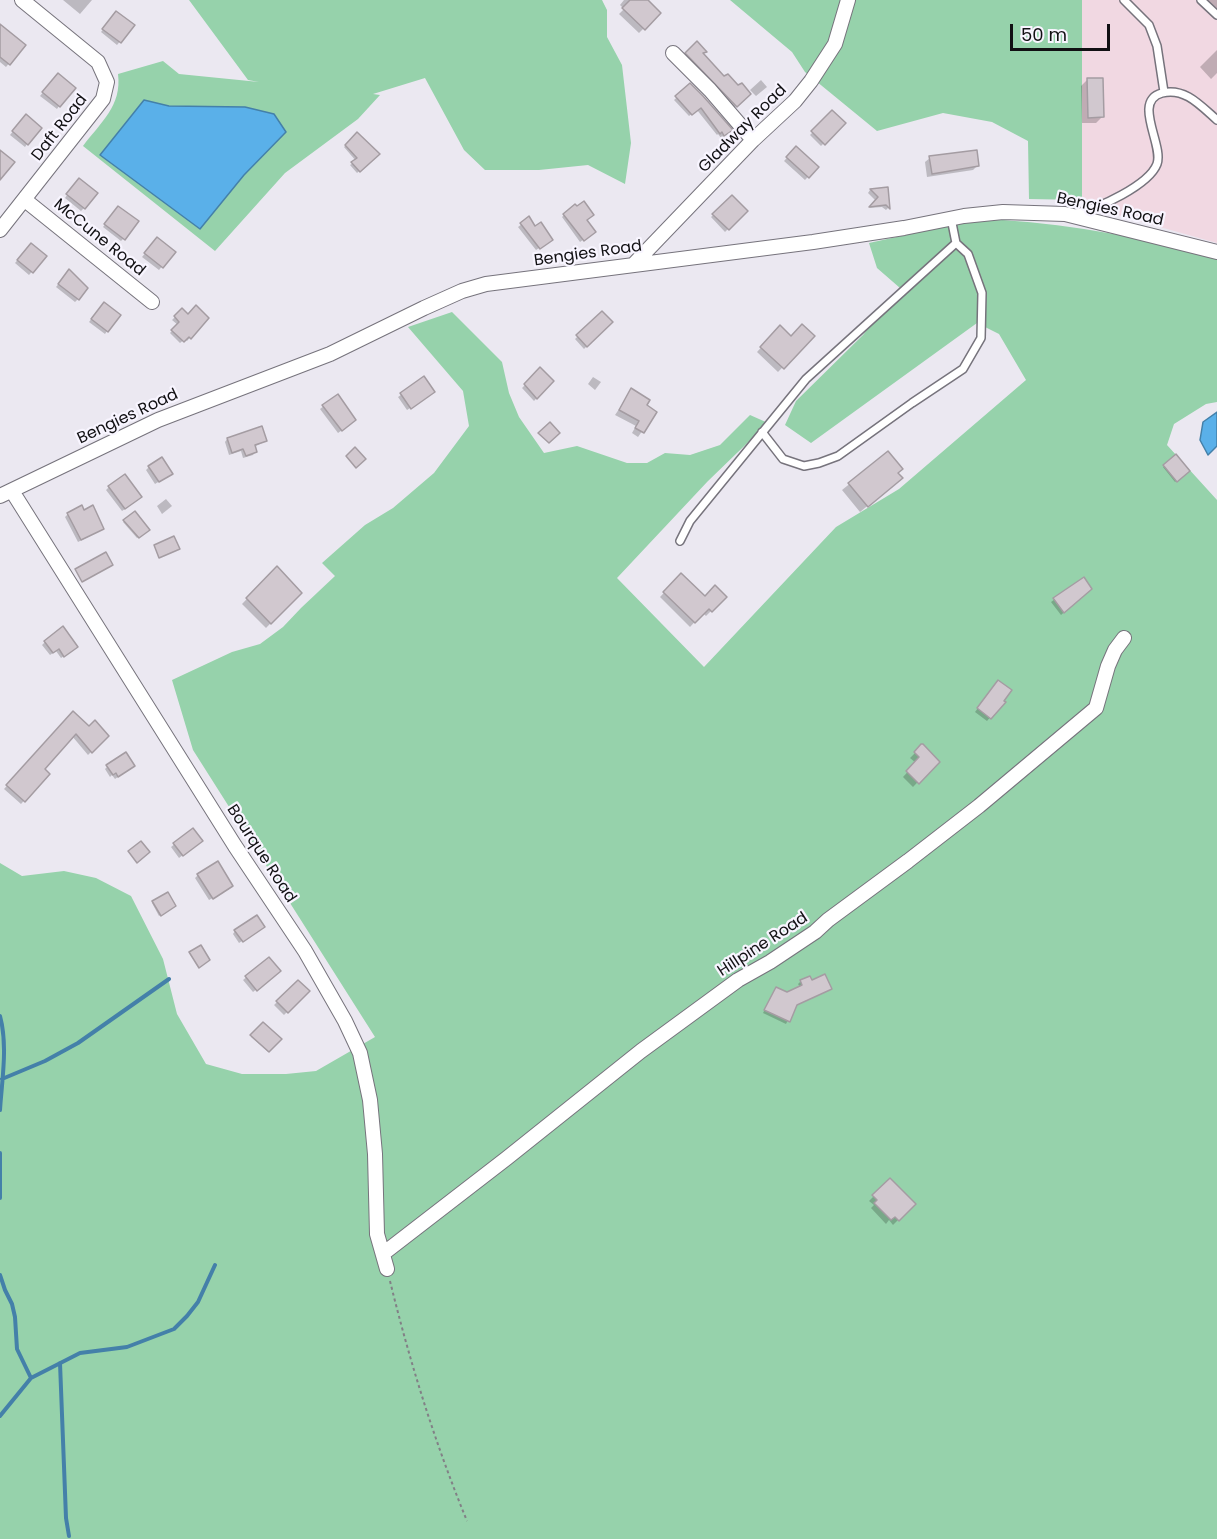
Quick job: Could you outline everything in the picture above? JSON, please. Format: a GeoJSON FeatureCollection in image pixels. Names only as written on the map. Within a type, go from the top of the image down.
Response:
{"type":"FeatureCollection","features":[{"type":"Feature","properties":{"kind":"street","name":"Daft Road"},"geometry":{"type":"LineString","coordinates":[[0,230],[103,99],[106,82],[98,62],[22,0]]}},
{"type":"Feature","properties":{"kind":"street","name":"Gladway Road"},"geometry":{"type":"LineString","coordinates":[[634,264],[753,140],[795,101],[836,44],[848,0]]}},
{"type":"Feature","properties":{"kind":"street"},"geometry":{"type":"LineString","coordinates":[[673,53],[711,90],[753,140]]}},
{"type":"Feature","properties":{"kind":"street","name":"McCune Road"},"geometry":{"type":"LineString","coordinates":[[25,200],[152,302]]}},
{"type":"Feature","properties":{"kind":"street","name":"Bengies Road"},"geometry":{"type":"LineString","coordinates":[[6,494],[158,420],[330,354],[424,308],[462,291],[486,284],[813,242],[951,218],[1003,212],[1065,214],[1217,252]]}},
{"type":"Feature","properties":{"kind":"street","name":"Bourque Road"},"geometry":{"type":"LineString","coordinates":[[6,494],[305,951],[345,1021],[360,1053],[370,1100],[375,1154],[377,1234],[387,1269]]}},
{"type":"Feature","properties":{"kind":"street","name":"Hillpine Road"},"geometry":{"type":"LineString","coordinates":[[384,1253],[499,1165],[641,1051],[738,980],[815,932],[979,806],[1096,708],[1108,666],[1115,650],[1124,638]]}},
{"type":"Feature","properties":{"kind":"lane"},"geometry":{"type":"LineString","coordinates":[[1124,0],[1149,25],[1157,46],[1164,92]]}},
{"type":"Feature","properties":{"kind":"lane"},"geometry":{"type":"LineString","coordinates":[[1202,0],[1217,15]]}},
{"type":"Feature","properties":{"kind":"lane"},"geometry":{"type":"LineString","coordinates":[[1065,214],[1088,211],[1100,206],[1145,180],[1152,173],[1158,158],[1158,150],[1150,128],[1150,106],[1158,94],[1181,92],[1192,98],[1217,120]]}},
{"type":"Feature","properties":{"kind":"lane"},"geometry":{"type":"LineString","coordinates":[[762,432],[783,459],[804,466],[819,462],[838,456],[963,369],[981,338],[982,293],[968,254],[956,243],[951,218]]}},
{"type":"Feature","properties":{"kind":"lane"},"geometry":{"type":"LineString","coordinates":[[680,542],[690,521],[806,379],[956,243]]}},
{"type":"Feature","properties":{"kind":"path"},"geometry":{"type":"LineString","coordinates":[[387,1269],[404,1336],[430,1421],[467,1521]]}},
{"type":"Feature","properties":{"kind":"shaded area"},"geometry":{"type":"Polygon","coordinates":[[[1080,0],[1217,0],[1217,243],[1121,216],[1082,200],[1082,2],[1080,0]]]}},
{"type":"Feature","properties":{"kind":"green space"},"geometry":{"type":"Polygon","coordinates":[[[189,0],[602,0],[607,10],[607,37],[622,65],[631,143],[625,184],[588,165],[539,170],[485,170],[464,150],[425,78],[373,94],[380,95],[358,119],[285,173],[215,251],[83,146],[113,105],[117,95],[118,74],[163,61],[179,74],[259,82],[248,80],[189,0]]]}},
{"type":"Feature","properties":{"kind":"green space"},"geometry":{"type":"Polygon","coordinates":[[[730,0],[1082,0],[1082,200],[1029,199],[1028,141],[992,122],[943,113],[877,131],[805,72],[792,52],[730,0]]]}},
{"type":"Feature","properties":{"kind":"green space"},"geometry":{"type":"Polygon","coordinates":[[[1003,220],[1111,233],[1217,255],[1217,402],[1206,404],[1174,424],[1167,445],[1217,500],[1217,1539],[0,1539],[0,863],[22,876],[64,871],[96,878],[131,896],[163,959],[177,1014],[206,1064],[242,1074],[316,1071],[375,1037],[193,750],[172,680],[232,652],[260,644],[283,627],[335,576],[322,563],[365,525],[393,508],[434,473],[469,426],[463,391],[408,327],[452,312],[502,362],[509,393],[519,417],[544,453],[577,446],[627,463],[647,463],[665,453],[690,455],[720,445],[750,415],[768,423],[708,481],[617,578],[704,667],[836,527],[899,489],[1026,380],[999,334],[977,323],[811,443],[785,425],[796,401],[863,335],[900,288],[877,268],[869,243],[970,221],[1003,220]]]}},
{"type":"Feature","properties":{"kind":"water"},"geometry":{"type":"Polygon","coordinates":[[[144,100],[169,106],[245,107],[274,114],[286,132],[244,175],[200,229],[100,155],[144,100]]]}},
{"type":"Feature","properties":{"kind":"water"},"geometry":{"type":"Polygon","coordinates":[[[1217,412],[1217,446],[1208,455],[1200,440],[1203,422],[1217,412]]]}},
{"type":"Feature","properties":{"kind":"building"},"geometry":{"type":"Polygon","coordinates":[[[630,0],[648,0],[661,13],[645,30],[622,8],[630,0]]]}},
{"type":"Feature","properties":{"kind":"building"},"geometry":{"type":"Polygon","coordinates":[[[116,11],[135,25],[121,43],[102,29],[116,11]]]}},
{"type":"Feature","properties":{"kind":"building"},"geometry":{"type":"Polygon","coordinates":[[[0,24],[26,45],[10,65],[0,57],[0,24]]]}},
{"type":"Feature","properties":{"kind":"building"},"geometry":{"type":"Polygon","coordinates":[[[697,41],[707,52],[703,53],[724,76],[728,74],[738,85],[742,83],[751,94],[737,107],[685,53],[697,41]]]}},
{"type":"Feature","properties":{"kind":"building"},"geometry":{"type":"Polygon","coordinates":[[[58,73],[76,88],[60,107],[42,92],[58,73]]]}},
{"type":"Feature","properties":{"kind":"building"},"geometry":{"type":"Polygon","coordinates":[[[1087,78],[1103,78],[1104,117],[1088,118],[1087,78]]]}},
{"type":"Feature","properties":{"kind":"building"},"geometry":{"type":"Polygon","coordinates":[[[690,83],[733,130],[724,136],[722,132],[720,134],[701,108],[692,115],[675,96],[690,83]]]}},
{"type":"Feature","properties":{"kind":"building"},"geometry":{"type":"Polygon","coordinates":[[[832,110],[846,123],[825,145],[811,131],[832,110]]]}},
{"type":"Feature","properties":{"kind":"building"},"geometry":{"type":"Polygon","coordinates":[[[26,114],[42,128],[28,145],[12,131],[26,114]]]}},
{"type":"Feature","properties":{"kind":"building"},"geometry":{"type":"Polygon","coordinates":[[[357,132],[380,154],[360,172],[351,162],[357,158],[345,145],[357,132]]]}},
{"type":"Feature","properties":{"kind":"building"},"geometry":{"type":"Polygon","coordinates":[[[796,146],[819,167],[809,178],[786,157],[796,146]]]}},
{"type":"Feature","properties":{"kind":"building"},"geometry":{"type":"Polygon","coordinates":[[[0,150],[15,162],[0,180],[0,150]]]}},
{"type":"Feature","properties":{"kind":"building"},"geometry":{"type":"Polygon","coordinates":[[[977,150],[979,166],[932,174],[929,156],[977,150]]]}},
{"type":"Feature","properties":{"kind":"building"},"geometry":{"type":"Polygon","coordinates":[[[79,178],[98,193],[85,209],[66,194],[79,178]]]}},
{"type":"Feature","properties":{"kind":"building"},"geometry":{"type":"Polygon","coordinates":[[[888,187],[890,209],[886,205],[869,207],[878,197],[870,189],[888,187]]]}},
{"type":"Feature","properties":{"kind":"building"},"geometry":{"type":"Polygon","coordinates":[[[732,195],[748,211],[729,230],[712,214],[732,195]]]}},
{"type":"Feature","properties":{"kind":"building"},"geometry":{"type":"Polygon","coordinates":[[[584,201],[594,215],[587,220],[596,232],[584,241],[563,214],[575,204],[577,206],[584,201]]]}},
{"type":"Feature","properties":{"kind":"building"},"geometry":{"type":"Polygon","coordinates":[[[118,206],[139,221],[125,240],[104,224],[118,206]]]}},
{"type":"Feature","properties":{"kind":"building"},"geometry":{"type":"Polygon","coordinates":[[[529,216],[535,226],[541,222],[553,240],[540,249],[520,223],[529,216]]]}},
{"type":"Feature","properties":{"kind":"building"},"geometry":{"type":"Polygon","coordinates":[[[157,237],[176,252],[163,268],[144,253],[157,237]]]}},
{"type":"Feature","properties":{"kind":"building"},"geometry":{"type":"Polygon","coordinates":[[[31,243],[47,256],[33,273],[17,260],[31,243]]]}},
{"type":"Feature","properties":{"kind":"building"},"geometry":{"type":"Polygon","coordinates":[[[69,269],[88,288],[79,300],[58,284],[69,269]]]}},
{"type":"Feature","properties":{"kind":"building"},"geometry":{"type":"Polygon","coordinates":[[[104,302],[121,315],[108,332],[91,319],[104,302]]]}},
{"type":"Feature","properties":{"kind":"building"},"geometry":{"type":"Polygon","coordinates":[[[196,305],[209,318],[191,339],[189,337],[184,342],[171,330],[179,322],[174,316],[182,308],[188,314],[196,305]]]}},
{"type":"Feature","properties":{"kind":"building"},"geometry":{"type":"Polygon","coordinates":[[[602,311],[613,322],[587,347],[576,335],[602,311]]]}},
{"type":"Feature","properties":{"kind":"building"},"geometry":{"type":"Polygon","coordinates":[[[802,324],[815,336],[784,369],[760,347],[780,325],[791,336],[802,324]]]}},
{"type":"Feature","properties":{"kind":"building"},"geometry":{"type":"Polygon","coordinates":[[[540,367],[554,381],[537,399],[524,384],[540,367]]]}},
{"type":"Feature","properties":{"kind":"building"},"geometry":{"type":"Polygon","coordinates":[[[424,376],[435,392],[411,409],[400,393],[424,376]]]}},
{"type":"Feature","properties":{"kind":"building"},"geometry":{"type":"Polygon","coordinates":[[[631,388],[650,400],[647,405],[657,412],[644,433],[635,428],[639,421],[619,410],[631,388]]]}},
{"type":"Feature","properties":{"kind":"building"},"geometry":{"type":"Polygon","coordinates":[[[338,394],[356,420],[342,431],[322,405],[338,394]]]}},
{"type":"Feature","properties":{"kind":"building"},"geometry":{"type":"Polygon","coordinates":[[[550,422],[560,433],[549,443],[538,433],[550,422]]]}},
{"type":"Feature","properties":{"kind":"building"},"geometry":{"type":"Polygon","coordinates":[[[262,426],[267,441],[255,445],[257,452],[246,456],[243,449],[232,453],[227,438],[262,426]]]}},
{"type":"Feature","properties":{"kind":"building"},"geometry":{"type":"Polygon","coordinates":[[[355,447],[366,459],[356,468],[346,456],[355,447]]]}},
{"type":"Feature","properties":{"kind":"building"},"geometry":{"type":"Polygon","coordinates":[[[888,451],[903,469],[898,473],[903,478],[868,507],[848,483],[888,451]]]}},
{"type":"Feature","properties":{"kind":"building"},"geometry":{"type":"Polygon","coordinates":[[[1176,454],[1190,471],[1177,482],[1163,465],[1176,454]]]}},
{"type":"Feature","properties":{"kind":"building"},"geometry":{"type":"Polygon","coordinates":[[[162,457],[173,474],[159,482],[148,466],[162,457]]]}},
{"type":"Feature","properties":{"kind":"building"},"geometry":{"type":"Polygon","coordinates":[[[125,474],[142,497],[125,509],[108,486],[125,474]]]}},
{"type":"Feature","properties":{"kind":"building"},"geometry":{"type":"Polygon","coordinates":[[[82,505],[84,510],[93,505],[104,529],[81,540],[67,513],[82,505]]]}},
{"type":"Feature","properties":{"kind":"building"},"geometry":{"type":"Polygon","coordinates":[[[135,511],[150,530],[139,538],[123,520],[135,511]]]}},
{"type":"Feature","properties":{"kind":"building"},"geometry":{"type":"Polygon","coordinates":[[[174,536],[180,549],[159,558],[154,545],[174,536]]]}},
{"type":"Feature","properties":{"kind":"building"},"geometry":{"type":"Polygon","coordinates":[[[106,552],[113,565],[82,582],[75,569],[106,552]]]}},
{"type":"Feature","properties":{"kind":"building"},"geometry":{"type":"Polygon","coordinates":[[[277,566],[302,593],[271,624],[246,598],[277,566]]]}},
{"type":"Feature","properties":{"kind":"building"},"geometry":{"type":"Polygon","coordinates":[[[681,573],[705,596],[715,585],[727,597],[712,612],[709,609],[695,623],[663,592],[681,573]]]}},
{"type":"Feature","properties":{"kind":"building"},"geometry":{"type":"Polygon","coordinates":[[[1084,577],[1092,589],[1064,613],[1053,598],[1084,577]]]}},
{"type":"Feature","properties":{"kind":"building"},"geometry":{"type":"Polygon","coordinates":[[[63,626],[78,647],[64,657],[59,649],[53,653],[44,641],[63,626]]]}},
{"type":"Feature","properties":{"kind":"building"},"geometry":{"type":"Polygon","coordinates":[[[998,680],[1012,690],[1004,701],[1006,702],[991,719],[977,708],[998,680]]]}},
{"type":"Feature","properties":{"kind":"building"},"geometry":{"type":"Polygon","coordinates":[[[73,711],[89,726],[95,720],[109,736],[92,753],[76,734],[45,769],[50,774],[25,802],[6,785],[73,711]]]}},
{"type":"Feature","properties":{"kind":"building"},"geometry":{"type":"Polygon","coordinates":[[[921,744],[940,762],[919,784],[906,771],[919,757],[914,752],[921,744]]]}},
{"type":"Feature","properties":{"kind":"building"},"geometry":{"type":"Polygon","coordinates":[[[126,752],[135,766],[118,777],[116,773],[113,775],[106,765],[126,752]]]}},
{"type":"Feature","properties":{"kind":"building"},"geometry":{"type":"Polygon","coordinates":[[[193,828],[203,841],[183,856],[173,843],[193,828]]]}},
{"type":"Feature","properties":{"kind":"building"},"geometry":{"type":"Polygon","coordinates":[[[141,841],[150,852],[137,863],[128,851],[141,841]]]}},
{"type":"Feature","properties":{"kind":"building"},"geometry":{"type":"Polygon","coordinates":[[[218,861],[233,886],[213,899],[197,874],[218,861]]]}},
{"type":"Feature","properties":{"kind":"building"},"geometry":{"type":"Polygon","coordinates":[[[168,892],[176,906],[161,916],[152,901],[168,892]]]}},
{"type":"Feature","properties":{"kind":"building"},"geometry":{"type":"Polygon","coordinates":[[[257,915],[265,927],[243,942],[234,930],[257,915]]]}},
{"type":"Feature","properties":{"kind":"building"},"geometry":{"type":"Polygon","coordinates":[[[201,945],[210,960],[199,968],[189,952],[201,945]]]}},
{"type":"Feature","properties":{"kind":"building"},"geometry":{"type":"Polygon","coordinates":[[[269,957],[281,971],[257,991],[245,976],[269,957]]]}},
{"type":"Feature","properties":{"kind":"building"},"geometry":{"type":"Polygon","coordinates":[[[825,974],[832,989],[797,1005],[790,1022],[764,1010],[776,987],[787,992],[802,985],[800,980],[810,976],[812,980],[825,974]]]}},
{"type":"Feature","properties":{"kind":"building"},"geometry":{"type":"Polygon","coordinates":[[[298,980],[310,991],[288,1013],[276,1001],[298,980]]]}},
{"type":"Feature","properties":{"kind":"building"},"geometry":{"type":"Polygon","coordinates":[[[263,1022],[282,1039],[269,1052],[250,1035],[263,1022]]]}},
{"type":"Feature","properties":{"kind":"building"},"geometry":{"type":"Polygon","coordinates":[[[890,1178],[916,1204],[899,1221],[895,1217],[891,1220],[874,1203],[877,1200],[872,1195],[890,1178]]]}},
{"type":"Feature","properties":{"kind":"waterway"},"geometry":{"type":"LineString","coordinates":[[2,1079],[45,1061],[78,1043],[169,979]]}},
{"type":"Feature","properties":{"kind":"waterway"},"geometry":{"type":"LineString","coordinates":[[0,1016],[4,1039],[0,1110]]}},
{"type":"Feature","properties":{"kind":"waterway"},"geometry":{"type":"LineString","coordinates":[[0,1153],[0,1198]]}},
{"type":"Feature","properties":{"kind":"waterway"},"geometry":{"type":"LineString","coordinates":[[0,1416],[31,1378],[80,1353],[127,1347],[174,1329],[198,1302],[215,1265]]}},
{"type":"Feature","properties":{"kind":"waterway"},"geometry":{"type":"LineString","coordinates":[[0,1275],[15,1317],[17,1349],[31,1378]]}},
{"type":"Feature","properties":{"kind":"waterway"},"geometry":{"type":"LineString","coordinates":[[60,1363],[66,1518],[69,1536]]}}]}
